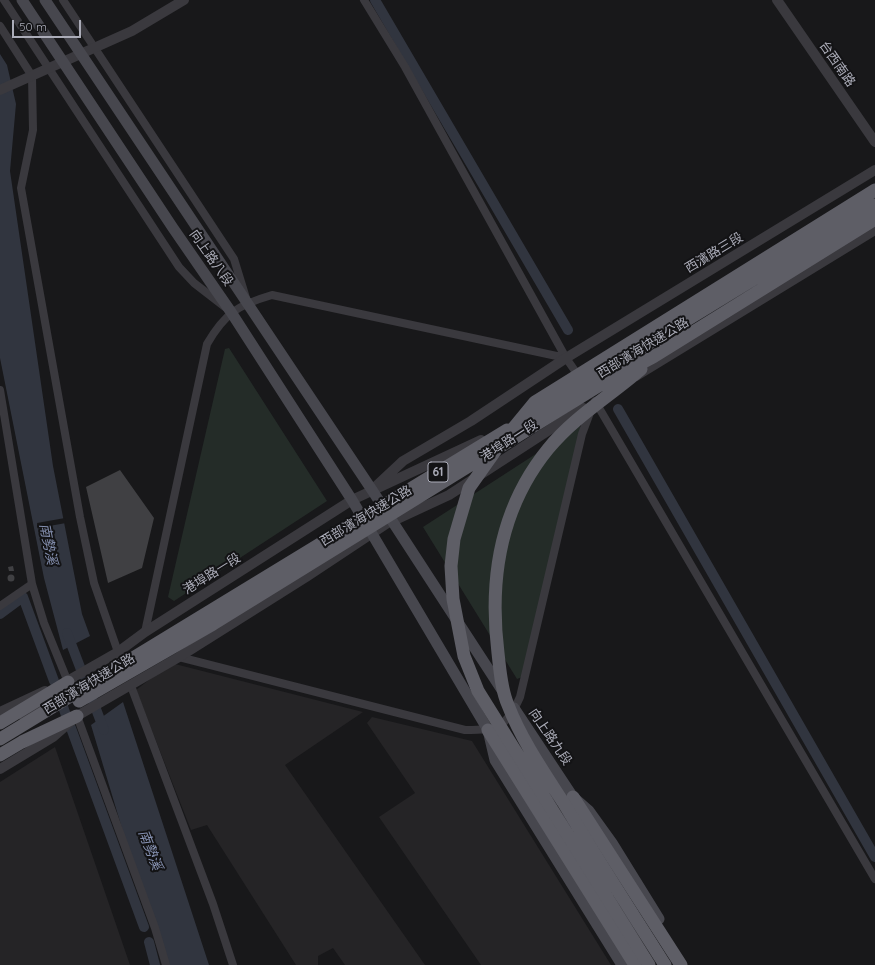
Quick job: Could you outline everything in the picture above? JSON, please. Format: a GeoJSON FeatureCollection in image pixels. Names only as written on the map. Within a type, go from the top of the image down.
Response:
{"type":"FeatureCollection","features":[{"type":"Feature","properties":{"kind":"highway"},"geometry":{"type":"LineString","coordinates":[[649,965],[478,691],[464,656],[453,599],[451,566],[454,539],[460,516],[469,488],[498,447],[535,402],[875,190]]}},
{"type":"Feature","properties":{"kind":"highway","name":"西部濱海快速公路"},"geometry":{"type":"LineString","coordinates":[[0,739],[740,289],[875,205]]}},
{"type":"Feature","properties":{"kind":"highway","name":"西部濱海快速公路"},"geometry":{"type":"LineString","coordinates":[[0,748],[213,624],[600,384],[653,357],[875,219]]}},
{"type":"Feature","properties":{"kind":"highway"},"geometry":{"type":"LineString","coordinates":[[653,357],[618,388],[579,416],[548,448],[532,471],[504,532],[498,558],[494,604],[500,676],[507,704],[527,743],[665,965]]}},
{"type":"Feature","properties":{"kind":"highway"},"geometry":{"type":"LineString","coordinates":[[0,723],[68,682]]}},
{"type":"Feature","properties":{"kind":"highway"},"geometry":{"type":"LineString","coordinates":[[0,755],[22,742],[78,716]]}},
{"type":"Feature","properties":{"kind":"highway"},"geometry":{"type":"LineString","coordinates":[[488,730],[635,965]]}},
{"type":"Feature","properties":{"kind":"highway"},"geometry":{"type":"LineString","coordinates":[[573,797],[681,965]]}},
{"type":"Feature","properties":{"kind":"main road","name":"向上路八段"},"geometry":{"type":"LineString","coordinates":[[22,0],[173,228],[232,312],[373,534]]}},
{"type":"Feature","properties":{"kind":"main road","name":"向上路八段"},"geometry":{"type":"LineString","coordinates":[[45,0],[393,521]]}},
{"type":"Feature","properties":{"kind":"main road","name":"向上路九段"},"geometry":{"type":"LineString","coordinates":[[393,521],[514,709],[573,797],[589,811],[612,843],[688,965]]}},
{"type":"Feature","properties":{"kind":"main road"},"geometry":{"type":"LineString","coordinates":[[373,534],[488,730],[495,760],[622,965]]}},
{"type":"Feature","properties":{"kind":"main road"},"geometry":{"type":"LineString","coordinates":[[488,730],[512,748],[558,806],[590,861],[655,965]]}},
{"type":"Feature","properties":{"kind":"main road"},"geometry":{"type":"LineString","coordinates":[[573,797],[590,861]]}},
{"type":"Feature","properties":{"kind":"street"},"geometry":{"type":"LineString","coordinates":[[4,0],[179,267],[194,282],[232,312]]}},
{"type":"Feature","properties":{"kind":"street"},"geometry":{"type":"LineString","coordinates":[[63,0],[234,259],[247,302]]}},
{"type":"Feature","properties":{"kind":"street"},"geometry":{"type":"LineString","coordinates":[[0,90],[132,31],[184,0]]}},
{"type":"Feature","properties":{"kind":"street"},"geometry":{"type":"LineString","coordinates":[[364,0],[405,68],[566,358],[595,401],[875,879]]}},
{"type":"Feature","properties":{"kind":"street","name":"台西南路"},"geometry":{"type":"LineString","coordinates":[[777,0],[875,142]]}},
{"type":"Feature","properties":{"kind":"street"},"geometry":{"type":"LineString","coordinates":[[0,26],[32,76],[33,130],[21,188],[75,496],[94,583],[118,652]]}},
{"type":"Feature","properties":{"kind":"street","name":"西濱路三段"},"geometry":{"type":"LineString","coordinates":[[566,358],[875,170]]}},
{"type":"Feature","properties":{"kind":"street"},"geometry":{"type":"LineString","coordinates":[[581,380],[875,197]]}},
{"type":"Feature","properties":{"kind":"street"},"geometry":{"type":"LineString","coordinates":[[179,657],[465,730],[488,730],[503,725],[520,697],[582,434],[595,401],[875,230]]}},
{"type":"Feature","properties":{"kind":"street"},"geometry":{"type":"LineString","coordinates":[[145,632],[206,344],[216,328],[232,312],[247,302],[272,295],[566,358]]}},
{"type":"Feature","properties":{"kind":"street","name":"港埠路一段"},"geometry":{"type":"LineString","coordinates":[[372,490],[404,461],[471,421],[566,358]]}},
{"type":"Feature","properties":{"kind":"street","name":"港埠路一段"},"geometry":{"type":"LineString","coordinates":[[0,712],[18,702],[68,682],[118,652],[145,632],[352,500],[497,432],[581,380]]}},
{"type":"Feature","properties":{"kind":"street"},"geometry":{"type":"LineString","coordinates":[[0,390],[32,584],[44,623],[68,682]]}},
{"type":"Feature","properties":{"kind":"street","name":"港埠路一段"},"geometry":{"type":"LineString","coordinates":[[0,769],[53,737],[78,716],[179,657],[393,521],[449,495],[595,401]]}},
{"type":"Feature","properties":{"kind":"street","name":"港埠路一段"},"geometry":{"type":"LineString","coordinates":[[393,521],[441,477],[497,432]]}},
{"type":"Feature","properties":{"kind":"street"},"geometry":{"type":"LineString","coordinates":[[0,606],[32,584]]}},
{"type":"Feature","properties":{"kind":"street","name":"港埠路一段"},"geometry":{"type":"LineString","coordinates":[[0,734],[104,672],[154,656],[179,657]]}},
{"type":"Feature","properties":{"kind":"street","name":"港埠路一段"},"geometry":{"type":"LineString","coordinates":[[0,734],[46,702],[68,682]]}},
{"type":"Feature","properties":{"kind":"street"},"geometry":{"type":"LineString","coordinates":[[130,686],[213,904],[233,965]]}},
{"type":"Feature","properties":{"kind":"street"},"geometry":{"type":"LineString","coordinates":[[78,716],[155,928],[166,965]]}},
{"type":"Feature","properties":{"kind":"shaded area"},"geometry":{"type":"Polygon","coordinates":[[[229,348],[327,501],[174,601],[168,597],[225,349],[229,348]]]}},
{"type":"Feature","properties":{"kind":"shaded area"},"geometry":{"type":"Polygon","coordinates":[[[579,426],[583,428],[522,677],[517,679],[423,527],[579,426]]]}},
{"type":"Feature","properties":{"kind":"shaded area"},"geometry":{"type":"Polygon","coordinates":[[[171,663],[363,712],[285,765],[425,965],[345,965],[333,948],[318,956],[318,965],[296,965],[207,825],[191,830],[136,690],[171,663]]]}},
{"type":"Feature","properties":{"kind":"shaded area"},"geometry":{"type":"Polygon","coordinates":[[[372,717],[472,741],[611,965],[481,965],[379,817],[415,793],[367,723],[372,717]]]}},
{"type":"Feature","properties":{"kind":"shaded area"},"geometry":{"type":"Polygon","coordinates":[[[55,747],[130,965],[0,965],[0,782],[55,747]]]}},
{"type":"Feature","properties":{"kind":"water"},"geometry":{"type":"Polygon","coordinates":[[[0,54],[7,65],[16,104],[10,171],[53,466],[82,614],[90,636],[63,650],[44,578],[0,358],[0,54]]]}},
{"type":"Feature","properties":{"kind":"water"},"geometry":{"type":"Polygon","coordinates":[[[123,702],[209,965],[163,965],[91,725],[123,702]]]}},
{"type":"Feature","properties":{"kind":"pier"},"geometry":{"type":"Polygon","coordinates":[[[65,518],[66,523],[38,528],[37,523],[65,518]]]}},
{"type":"Feature","properties":{"kind":"building"},"geometry":{"type":"Polygon","coordinates":[[[120,470],[154,518],[142,568],[108,583],[86,487],[120,470]]]}},
{"type":"Feature","properties":{"kind":"building"},"geometry":{"type":"Polygon","coordinates":[[[13,566],[14,571],[9,571],[8,567],[13,566]]]}},
{"type":"Feature","properties":{"kind":"building"},"geometry":{"type":"Polygon","coordinates":[[[11,575],[14,578],[11,581],[8,578],[11,575]]]}},
{"type":"Feature","properties":{"kind":"waterway"},"geometry":{"type":"LineString","coordinates":[[375,0],[568,330]]}},
{"type":"Feature","properties":{"kind":"waterway"},"geometry":{"type":"LineString","coordinates":[[618,409],[875,857]]}},
{"type":"Feature","properties":{"kind":"waterway"},"geometry":{"type":"LineString","coordinates":[[0,614],[23,597],[54,681]]}},
{"type":"Feature","properties":{"kind":"waterway","name":"南勢溪"},"geometry":{"type":"LineString","coordinates":[[67,633],[104,730]]}},
{"type":"Feature","properties":{"kind":"waterway"},"geometry":{"type":"LineString","coordinates":[[62,704],[67,718]]}},
{"type":"Feature","properties":{"kind":"waterway"},"geometry":{"type":"LineString","coordinates":[[71,728],[144,927]]}},
{"type":"Feature","properties":{"kind":"waterway"},"geometry":{"type":"LineString","coordinates":[[149,942],[155,965]]}}]}
